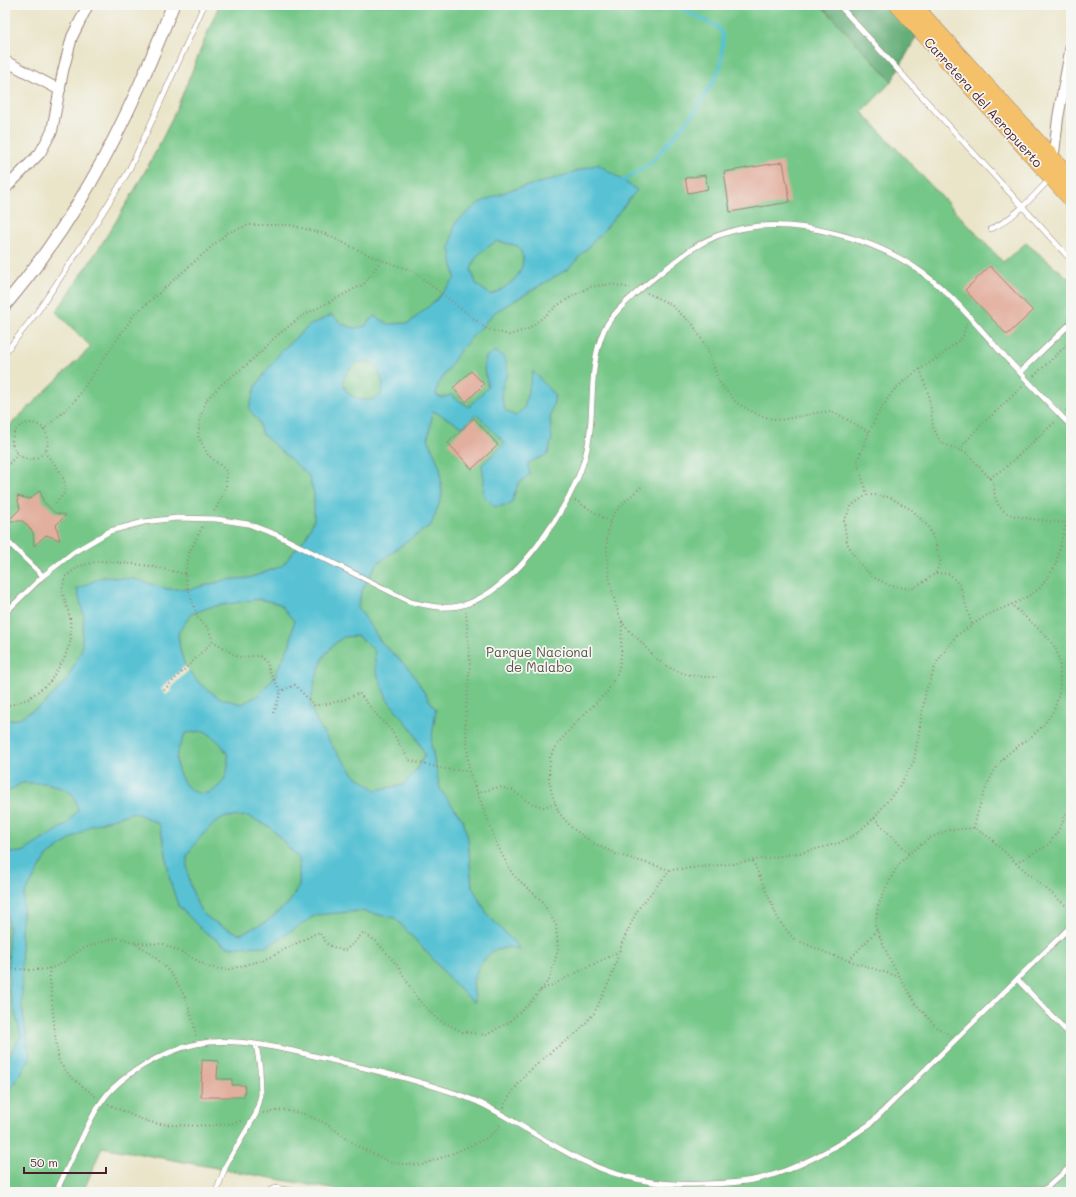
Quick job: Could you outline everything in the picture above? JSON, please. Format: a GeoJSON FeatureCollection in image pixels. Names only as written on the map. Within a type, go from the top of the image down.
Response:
{"type":"FeatureCollection","features":[{"type":"Feature","properties":{"kind":"main road","name":"Carretera del Aeropuerto"},"geometry":{"type":"LineString","coordinates":[[897,5],[1071,200]]}},
{"type":"Feature","properties":{"kind":"main road","name":"Carretera del Aeropuerto"},"geometry":{"type":"LineString","coordinates":[[914,5],[1071,178]]}},
{"type":"Feature","properties":{"kind":"street"},"geometry":{"type":"LineString","coordinates":[[5,189],[40,153],[52,131],[72,37],[88,5]]}},
{"type":"Feature","properties":{"kind":"street"},"geometry":{"type":"LineString","coordinates":[[5,305],[22,285],[79,202],[93,178],[122,122],[173,5]]}},
{"type":"Feature","properties":{"kind":"street"},"geometry":{"type":"LineString","coordinates":[[1051,178],[1058,118],[1071,46]]}},
{"type":"Feature","properties":{"kind":"street"},"geometry":{"type":"LineString","coordinates":[[5,62],[60,90]]}},
{"type":"Feature","properties":{"kind":"lane"},"geometry":{"type":"LineString","coordinates":[[5,354],[38,311],[83,244],[128,172],[204,5]]}},
{"type":"Feature","properties":{"kind":"lane"},"geometry":{"type":"LineString","coordinates":[[839,5],[1071,260]]}},
{"type":"Feature","properties":{"kind":"lane"},"geometry":{"type":"LineString","coordinates":[[991,230],[1000,225],[1022,207],[1051,178]]}},
{"type":"Feature","properties":{"kind":"lane"},"geometry":{"type":"LineString","coordinates":[[5,613],[43,576],[74,552],[110,532],[144,522],[178,518],[216,519],[248,524],[277,534],[411,602],[434,608],[452,608],[471,603],[489,593],[507,578],[529,556],[553,523],[578,478],[590,435],[594,365],[598,345],[606,326],[614,315],[640,290],[682,256],[712,238],[733,230],[758,226],[792,226],[815,229],[865,242],[893,255],[920,271],[942,289],[968,314],[1071,426]]}},
{"type":"Feature","properties":{"kind":"lane"},"geometry":{"type":"LineString","coordinates":[[1020,372],[1071,323]]}},
{"type":"Feature","properties":{"kind":"lane"},"geometry":{"type":"LineString","coordinates":[[5,539],[43,576]]}},
{"type":"Feature","properties":{"kind":"lane"},"geometry":{"type":"LineString","coordinates":[[56,1192],[95,1110],[111,1090],[134,1071],[161,1056],[182,1048],[208,1042],[238,1042],[256,1044],[322,1058],[439,1088],[479,1103],[563,1151],[602,1170],[642,1181],[681,1185],[736,1182],[762,1178],[787,1170],[844,1143],[870,1124],[1071,926]]}},
{"type":"Feature","properties":{"kind":"lane"},"geometry":{"type":"LineString","coordinates":[[1017,979],[1071,1036]]}},
{"type":"Feature","properties":{"kind":"lane"},"geometry":{"type":"LineString","coordinates":[[216,1192],[227,1163],[256,1114],[261,1095],[260,1068],[256,1044]]}},
{"type":"Feature","properties":{"kind":"lane"},"geometry":{"type":"LineString","coordinates":[[1042,1192],[1071,1166]]}},
{"type":"Feature","properties":{"kind":"lane"},"geometry":{"type":"LineString","coordinates":[[266,1192],[275,1188],[300,1192]]}},
{"type":"Feature","properties":{"kind":"path"},"geometry":{"type":"LineString","coordinates":[[43,430],[74,402],[134,315],[227,232],[249,225],[290,225],[325,234],[381,260],[413,271],[487,329],[509,335],[528,329],[561,303],[589,287],[611,284],[640,290],[670,304],[693,325],[706,348],[719,382],[737,403],[760,416],[780,420],[831,411],[869,432]]}},
{"type":"Feature","properties":{"kind":"path"},"geometry":{"type":"LineString","coordinates":[[281,691],[270,672],[267,662],[259,656],[238,657],[213,641],[208,628],[198,619],[187,585],[185,574],[189,553],[206,519],[216,509],[226,486],[227,471],[208,455],[198,436],[200,418],[207,399],[223,383],[249,363],[274,338],[302,316],[364,284],[381,260]]}},
{"type":"Feature","properties":{"kind":"path"},"geometry":{"type":"LineString","coordinates":[[867,495],[857,461],[876,417],[893,391],[910,376],[943,354],[963,336],[968,314]]}},
{"type":"Feature","properties":{"kind":"path"},"geometry":{"type":"LineString","coordinates":[[959,450],[975,431],[1071,341]]}},
{"type":"Feature","properties":{"kind":"path"},"geometry":{"type":"LineString","coordinates":[[920,369],[929,396],[933,427],[938,438],[941,443],[966,453],[994,483],[994,496],[1004,511],[1015,516],[1066,522]]}},
{"type":"Feature","properties":{"kind":"path"},"geometry":{"type":"LineString","coordinates":[[989,478],[1007,466],[1071,406]]}},
{"type":"Feature","properties":{"kind":"path"},"geometry":{"type":"LineString","coordinates":[[25,424],[35,424],[43,430],[47,441],[44,452],[34,459],[22,457],[17,454],[14,449],[12,439],[17,429],[25,424]]}},
{"type":"Feature","properties":{"kind":"path"},"geometry":{"type":"LineString","coordinates":[[44,452],[57,467],[65,482],[64,494],[54,505]]}},
{"type":"Feature","properties":{"kind":"path"},"geometry":{"type":"LineString","coordinates":[[5,464],[10,464],[17,454]]}},
{"type":"Feature","properties":{"kind":"path"},"geometry":{"type":"LineString","coordinates":[[641,487],[623,503],[610,522],[606,541],[608,565],[615,602],[622,622],[621,655],[618,672],[607,692],[577,721],[560,741],[550,758],[549,778],[552,794],[559,813],[572,828],[593,843],[616,854],[670,870],[731,864],[805,852],[839,843],[856,834],[874,818],[900,785],[914,760],[926,690],[937,662],[956,636],[987,616],[1022,600],[1039,589],[1055,567],[1071,506]]}},
{"type":"Feature","properties":{"kind":"path"},"geometry":{"type":"LineString","coordinates":[[936,573],[940,561],[935,542],[928,526],[912,510],[891,498],[877,495],[867,495],[852,505],[844,521],[847,543],[858,562],[873,577],[891,586],[912,589],[936,573],[950,574],[960,586],[972,625]]}},
{"type":"Feature","properties":{"kind":"path"},"geometry":{"type":"LineString","coordinates":[[569,496],[610,522]]}},
{"type":"Feature","properties":{"kind":"path"},"geometry":{"type":"LineString","coordinates":[[5,705],[11,705],[28,699],[49,683],[64,659],[71,640],[71,625],[62,591],[65,577],[78,566],[101,561],[144,565],[185,574]]}},
{"type":"Feature","properties":{"kind":"path"},"geometry":{"type":"LineString","coordinates":[[5,968],[43,970],[56,967],[82,949],[118,938],[135,943],[163,944],[186,954],[208,967],[227,970],[263,960],[319,932],[328,945],[344,950],[351,946],[363,933],[375,940],[398,966],[416,997],[437,1019],[463,1032],[486,1035],[509,1022],[529,1004],[548,980],[558,950],[556,925],[542,901],[512,875],[498,847],[469,771],[465,719],[470,665],[465,604]]}},
{"type":"Feature","properties":{"kind":"path"},"geometry":{"type":"LineString","coordinates":[[974,828],[977,810],[986,787],[1001,761],[1014,748],[1032,735],[1051,716],[1059,694],[1060,670],[1056,650],[1045,636],[1011,604]]}},
{"type":"Feature","properties":{"kind":"path"},"geometry":{"type":"LineString","coordinates":[[622,622],[662,662],[684,674],[705,678],[717,678]]}},
{"type":"Feature","properties":{"kind":"path"},"geometry":{"type":"LineString","coordinates":[[164,690],[213,641]]}},
{"type":"Feature","properties":{"kind":"path"},"geometry":{"type":"LineString","coordinates":[[274,713],[281,691],[294,685],[314,705],[324,705],[347,699],[359,693],[391,730],[410,760],[416,763],[444,769],[469,771]]}},
{"type":"Feature","properties":{"kind":"path"},"geometry":{"type":"LineString","coordinates":[[477,793],[498,788],[512,790],[530,803],[544,807],[555,803]]}},
{"type":"Feature","properties":{"kind":"path"},"geometry":{"type":"LineString","coordinates":[[1016,863],[1048,845],[1058,832],[1071,805]]}},
{"type":"Feature","properties":{"kind":"path"},"geometry":{"type":"LineString","coordinates":[[874,818],[909,854]]}},
{"type":"Feature","properties":{"kind":"path"},"geometry":{"type":"LineString","coordinates":[[957,1039],[937,1028],[915,1003],[890,960],[875,926],[878,906],[898,865],[909,854],[930,838],[949,830],[974,828],[990,838],[1016,863],[1071,910]]}},
{"type":"Feature","properties":{"kind":"path"},"geometry":{"type":"LineString","coordinates":[[753,861],[779,922],[794,939],[849,960],[900,977]]}},
{"type":"Feature","properties":{"kind":"path"},"geometry":{"type":"LineString","coordinates":[[50,968],[54,1035],[59,1062],[70,1076],[102,1101],[129,1115],[154,1123],[216,1125],[240,1122],[256,1114],[284,1110],[304,1114],[327,1124],[359,1147],[392,1163],[422,1165],[485,1139],[496,1130],[504,1116],[504,1105],[525,1075],[552,1051],[578,1031],[594,1013],[611,978],[622,943],[638,909],[670,870]]}},
{"type":"Feature","properties":{"kind":"path"},"geometry":{"type":"LineString","coordinates":[[849,960],[877,930]]}},
{"type":"Feature","properties":{"kind":"path"},"geometry":{"type":"LineString","coordinates":[[135,943],[156,957],[171,973],[184,994],[193,1018],[197,1044]]}},
{"type":"Feature","properties":{"kind":"path"},"geometry":{"type":"LineString","coordinates":[[539,992],[619,952]]}},
{"type":"Feature","properties":{"kind":"green space","name":"Parque Nacional de Malabo"},"geometry":{"type":"Polygon","coordinates":[[[219,5],[821,5],[892,81],[862,112],[1003,262],[1026,243],[1071,280],[1071,1192],[348,1192],[102,1147],[83,1192],[5,1192],[5,430],[91,347],[56,312],[116,221],[157,149],[182,95],[219,5]]]}},
{"type":"Feature","properties":{"kind":"green space"},"geometry":{"type":"Polygon","coordinates":[[[821,5],[934,5],[892,81],[821,5]]]}},
{"type":"Feature","properties":{"kind":"water"},"geometry":{"type":"Polygon","coordinates":[[[598,164],[637,190],[606,228],[568,269],[495,312],[461,349],[438,385],[436,395],[442,398],[451,395],[469,407],[488,387],[484,368],[486,357],[495,351],[505,358],[508,373],[503,383],[502,391],[502,399],[505,410],[515,416],[524,408],[533,371],[555,396],[550,418],[552,439],[548,454],[528,463],[530,474],[518,484],[511,504],[495,507],[483,495],[484,479],[482,465],[505,443],[476,414],[463,427],[433,411],[428,438],[440,468],[442,496],[431,525],[376,565],[361,592],[358,607],[381,642],[410,670],[436,710],[431,744],[440,789],[463,820],[468,839],[472,887],[488,915],[520,949],[509,947],[492,951],[480,964],[473,981],[475,1003],[454,984],[395,918],[360,911],[316,915],[268,946],[227,947],[201,929],[178,905],[170,881],[165,848],[159,824],[134,812],[90,826],[47,856],[24,895],[21,932],[22,1006],[30,1058],[5,1099],[5,1063],[21,1035],[9,991],[8,917],[5,909],[5,853],[23,852],[67,824],[78,810],[74,796],[66,790],[47,783],[21,783],[5,794],[5,721],[17,719],[44,704],[66,681],[81,651],[84,617],[77,589],[102,577],[134,579],[167,589],[192,589],[225,580],[249,578],[282,566],[306,537],[314,520],[314,493],[308,475],[261,433],[259,422],[249,409],[256,386],[281,351],[310,325],[332,315],[342,324],[355,328],[365,326],[374,316],[389,324],[409,323],[436,300],[455,278],[450,248],[455,223],[479,203],[510,190],[547,181],[598,164]],[[497,241],[483,250],[475,259],[471,270],[477,285],[491,295],[513,281],[520,271],[523,257],[518,246],[497,241]],[[368,361],[355,363],[347,372],[343,381],[344,386],[346,390],[354,397],[364,400],[372,400],[381,395],[383,383],[376,365],[368,361]],[[259,599],[210,607],[191,614],[178,633],[180,650],[185,666],[200,684],[219,698],[242,704],[259,695],[274,677],[290,644],[294,621],[280,604],[259,599]],[[358,636],[343,637],[332,646],[323,658],[315,681],[310,705],[318,724],[335,750],[355,775],[376,790],[403,785],[417,769],[425,755],[413,731],[387,699],[376,671],[374,650],[358,636]],[[205,731],[186,733],[178,750],[176,760],[179,772],[186,785],[191,789],[201,794],[207,793],[213,791],[223,781],[227,771],[227,753],[214,738],[205,731]],[[248,816],[220,819],[201,837],[187,858],[187,870],[196,900],[204,915],[240,934],[266,922],[289,903],[299,886],[299,859],[271,828],[248,816]]]}},
{"type":"Feature","properties":{"kind":"pier"},"geometry":{"type":"Polygon","coordinates":[[[185,666],[189,670],[170,688],[172,690],[166,695],[161,689],[185,666]]]}},
{"type":"Feature","properties":{"kind":"building"},"geometry":{"type":"Polygon","coordinates":[[[783,162],[790,202],[730,212],[724,172],[783,162]]]}},
{"type":"Feature","properties":{"kind":"building"},"geometry":{"type":"Polygon","coordinates":[[[705,175],[708,189],[688,193],[685,178],[705,175]]]}},
{"type":"Feature","properties":{"kind":"building"},"geometry":{"type":"Polygon","coordinates":[[[990,266],[1033,311],[1007,335],[965,290],[990,266]]]}},
{"type":"Feature","properties":{"kind":"building"},"geometry":{"type":"Polygon","coordinates":[[[471,371],[484,384],[466,402],[453,388],[471,371]]]}},
{"type":"Feature","properties":{"kind":"building"},"geometry":{"type":"Polygon","coordinates":[[[474,418],[498,445],[472,469],[448,443],[474,418]]]}},
{"type":"Feature","properties":{"kind":"building"},"geometry":{"type":"Polygon","coordinates":[[[40,490],[43,501],[55,513],[66,515],[56,525],[60,540],[46,535],[34,546],[33,532],[23,521],[8,521],[20,509],[17,496],[30,499],[40,490]]]}},
{"type":"Feature","properties":{"kind":"building"},"geometry":{"type":"Polygon","coordinates":[[[202,1060],[218,1061],[217,1079],[232,1079],[232,1085],[245,1085],[244,1097],[201,1097],[202,1060]]]}},
{"type":"Feature","properties":{"kind":"waterway"},"geometry":{"type":"LineString","coordinates":[[623,181],[652,162],[693,114],[721,66],[723,36],[718,27],[674,5]]}}]}
